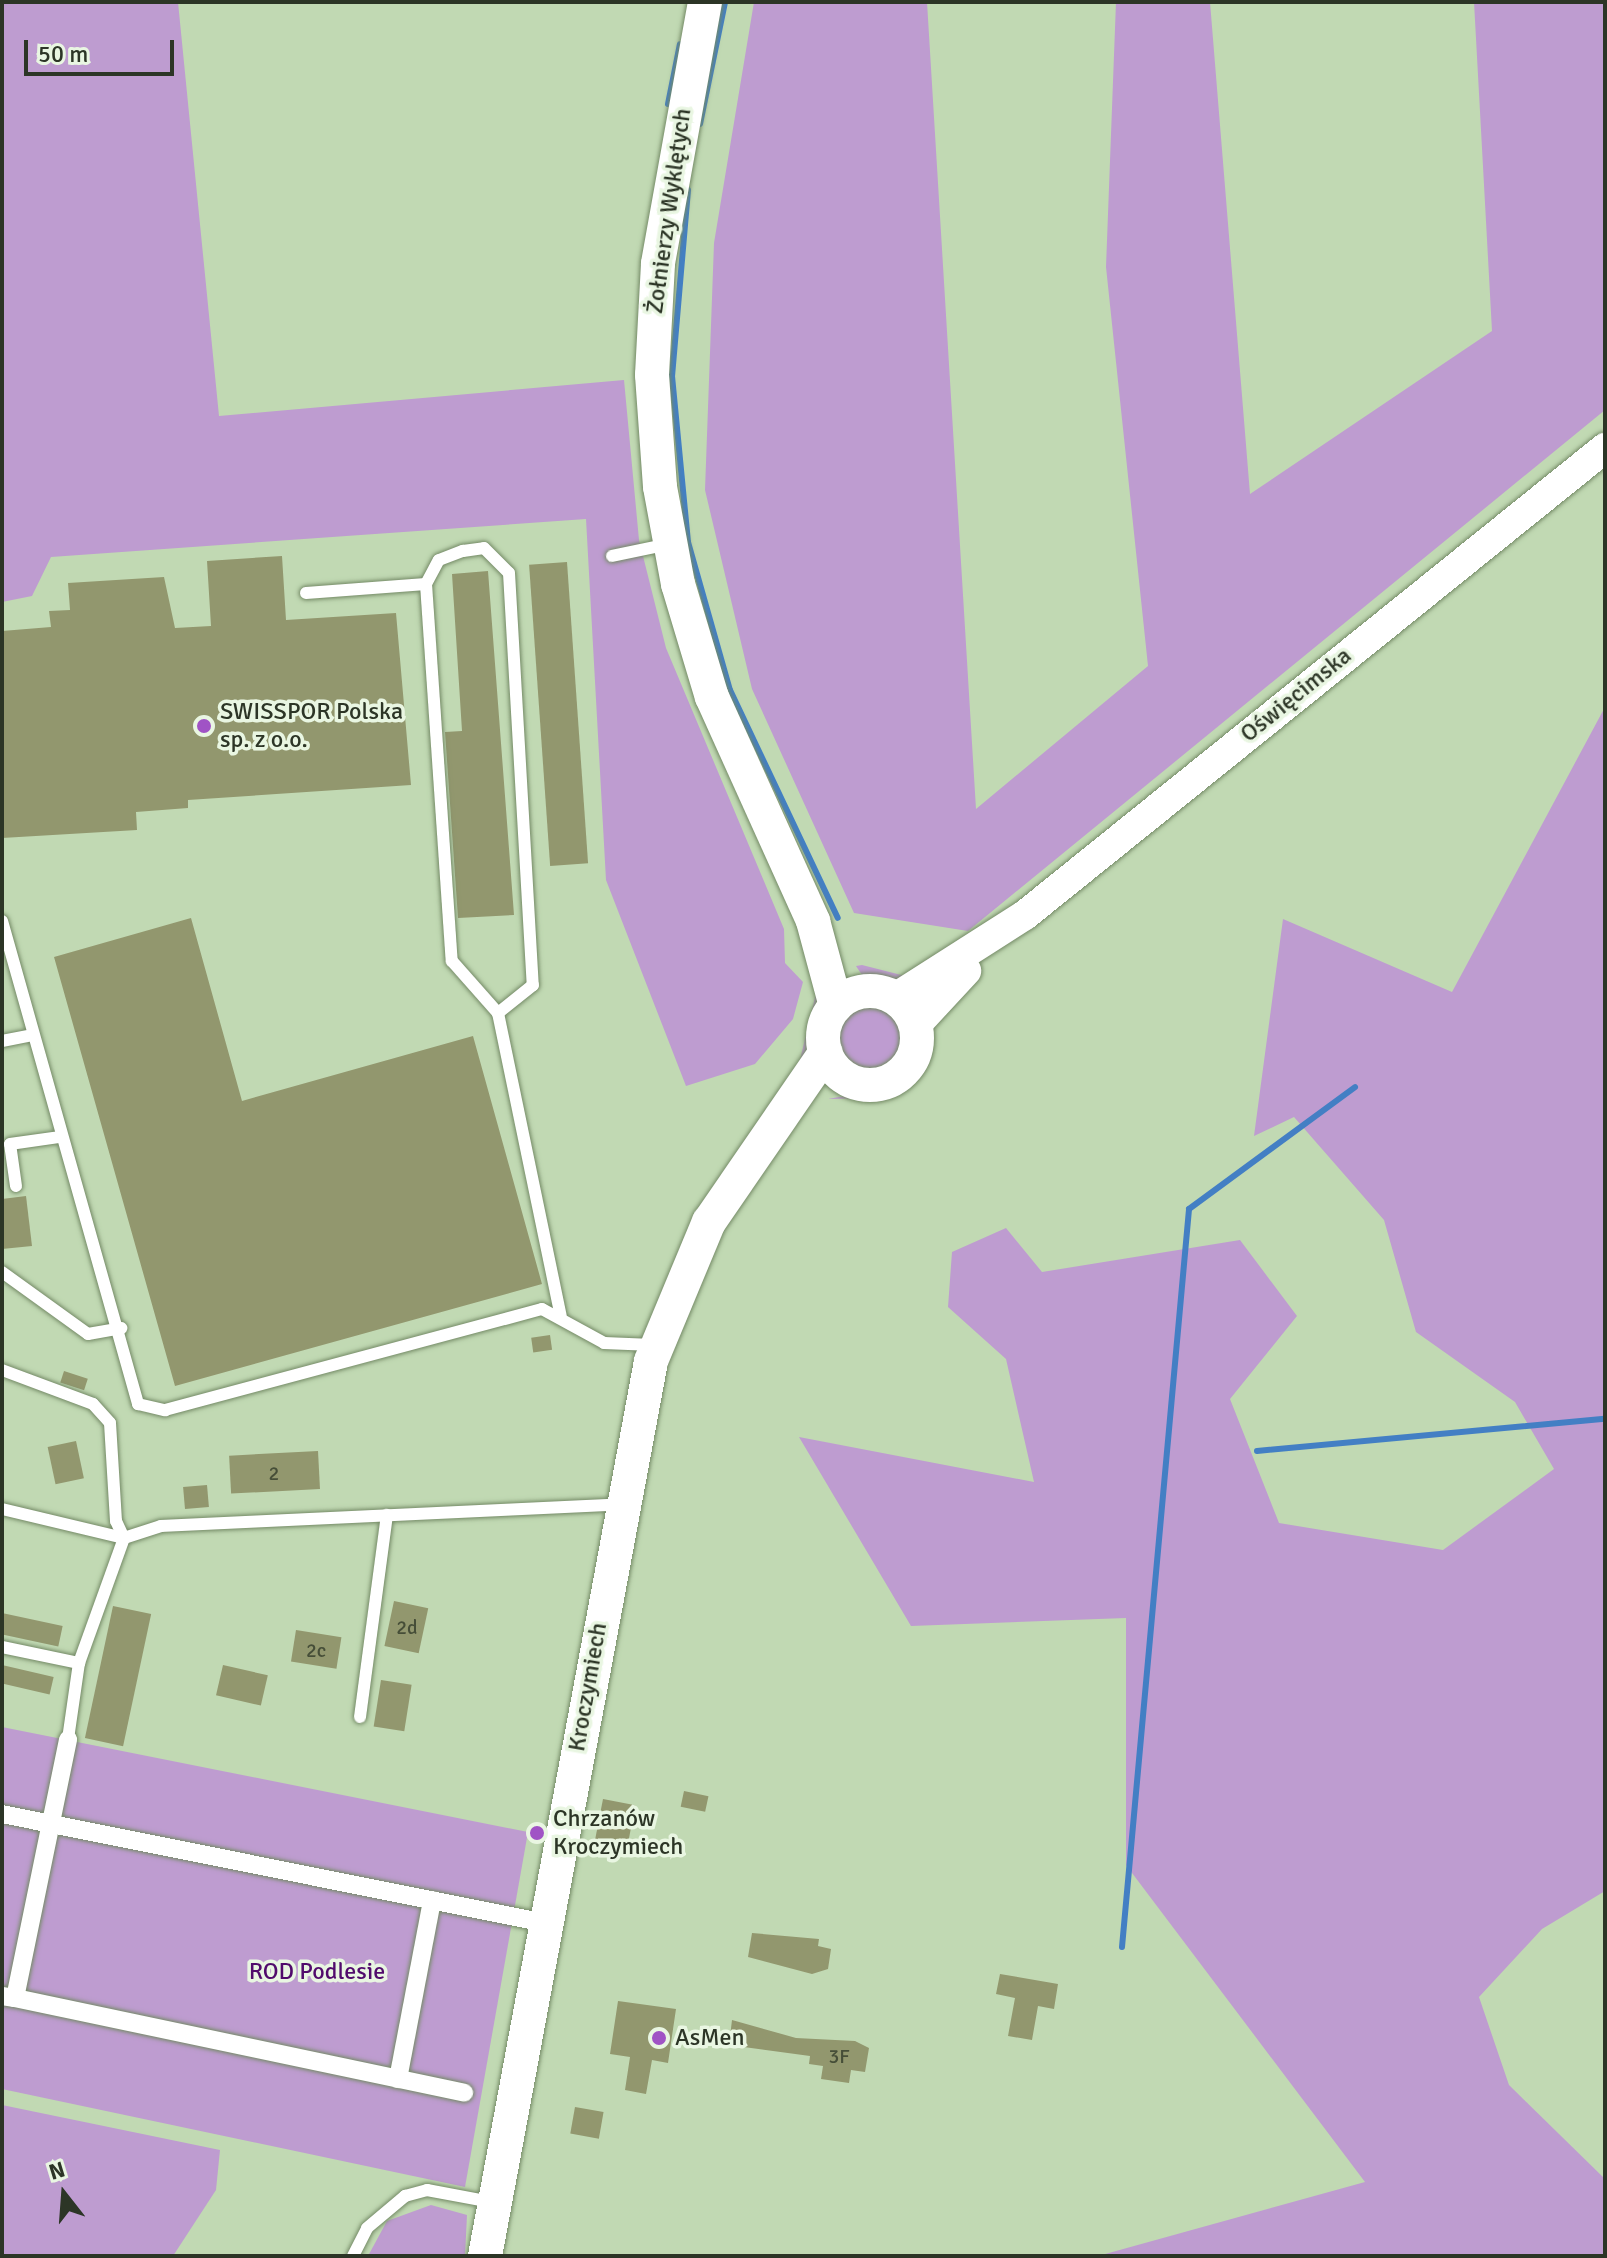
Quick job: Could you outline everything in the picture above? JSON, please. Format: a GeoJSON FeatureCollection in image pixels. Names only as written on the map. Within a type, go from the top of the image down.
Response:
{"type":"FeatureCollection","features":[{"type":"Feature","properties":{"kind":"main road","name":"Żołnierzy Wyklętych"},"geometry":{"type":"LineString","coordinates":[[705,2],[666,200],[653,317],[654,431],[669,544],[712,697],[813,921],[836,1006]]}},
{"type":"Feature","properties":{"kind":"main road","name":"Żołnierzy Wyklętych"},"geometry":{"type":"LineString","coordinates":[[813,921],[882,995]]}},
{"type":"Feature","properties":{"kind":"main road"},"geometry":{"type":"LineString","coordinates":[[882,995],[916,1025],[906,1069],[879,1084],[849,1080],[826,1052],[825,1028],[836,1006],[882,995]]}},
{"type":"Feature","properties":{"kind":"main road","name":"Kroczymiech"},"geometry":{"type":"LineString","coordinates":[[485,2256],[622,1504],[656,1346],[709,1222],[826,1052]]}},
{"type":"Feature","properties":{"kind":"main road","name":"Kroczymiech"},"geometry":{"type":"LineString","coordinates":[[763,1143],[849,1080]]}},
{"type":"Feature","properties":{"kind":"street","name":"Oświęcimska"},"geometry":{"type":"LineString","coordinates":[[916,1025],[987,944],[1605,448]]}},
{"type":"Feature","properties":{"kind":"street","name":"Oświęcimska"},"geometry":{"type":"LineString","coordinates":[[882,995],[987,944]]}},
{"type":"Feature","properties":{"kind":"street"},"geometry":{"type":"LineString","coordinates":[[68,1739],[9,1997],[464,2093]]}},
{"type":"Feature","properties":{"kind":"street"},"geometry":{"type":"LineString","coordinates":[[2,1814],[530,1920]]}},
{"type":"Feature","properties":{"kind":"street"},"geometry":{"type":"LineString","coordinates":[[398,2079],[432,1900]]}},
{"type":"Feature","properties":{"kind":"lane"},"geometry":{"type":"LineString","coordinates":[[612,556],[669,544]]}},
{"type":"Feature","properties":{"kind":"lane"},"geometry":{"type":"LineString","coordinates":[[498,1013],[533,985],[509,573],[484,548],[463,551],[439,560],[426,584],[452,961],[498,1013],[561,1316]]}},
{"type":"Feature","properties":{"kind":"lane"},"geometry":{"type":"LineString","coordinates":[[306,593],[426,584]]}},
{"type":"Feature","properties":{"kind":"lane"},"geometry":{"type":"LineString","coordinates":[[2,921],[59,1137],[121,1328],[138,1404],[165,1410],[542,1309],[561,1316],[604,1343],[656,1346]]}},
{"type":"Feature","properties":{"kind":"lane"},"geometry":{"type":"LineString","coordinates":[[2,1041],[33,1035]]}},
{"type":"Feature","properties":{"kind":"lane"},"geometry":{"type":"LineString","coordinates":[[16,1186],[10,1144],[59,1137]]}},
{"type":"Feature","properties":{"kind":"lane"},"geometry":{"type":"LineString","coordinates":[[2,1272],[88,1334],[121,1328]]}},
{"type":"Feature","properties":{"kind":"lane"},"geometry":{"type":"LineString","coordinates":[[2,1370],[93,1404],[110,1423],[116,1521],[124,1538],[79,1663],[68,1739]]}},
{"type":"Feature","properties":{"kind":"lane"},"geometry":{"type":"LineString","coordinates":[[2,1509],[124,1538],[161,1526],[622,1504]]}},
{"type":"Feature","properties":{"kind":"lane"},"geometry":{"type":"LineString","coordinates":[[360,1717],[387,1515]]}},
{"type":"Feature","properties":{"kind":"lane"},"geometry":{"type":"LineString","coordinates":[[2,1647],[79,1663]]}},
{"type":"Feature","properties":{"kind":"lane"},"geometry":{"type":"LineString","coordinates":[[353,2256],[389,2208],[427,2190],[495,2203]]}},
{"type":"Feature","properties":{"kind":"green space"},"geometry":{"type":"Polygon","coordinates":[[[2,2],[178,2],[219,416],[624,380],[639,540],[666,648],[784,929],[785,963],[803,982],[793,1019],[755,1064],[686,1086],[606,880],[586,519],[51,557],[32,596],[2,602],[2,2]]]}},
{"type":"Feature","properties":{"kind":"green space"},"geometry":{"type":"Polygon","coordinates":[[[754,2],[927,2],[976,809],[1148,666],[1106,267],[1116,2],[1210,2],[1250,494],[1492,331],[1474,2],[1605,2],[1605,410],[968,931],[854,913],[752,689],[705,490],[714,243],[754,2]]]}},
{"type":"Feature","properties":{"kind":"green space"},"geometry":{"type":"Polygon","coordinates":[[[1605,707],[1605,1891],[1542,1929],[1479,1997],[1509,2085],[1605,2179],[1605,2256],[1098,2256],[1365,2182],[1126,1865],[1126,1618],[911,1626],[799,1437],[1034,1482],[1006,1359],[948,1307],[952,1252],[1006,1228],[1042,1272],[1240,1240],[1297,1316],[1230,1399],[1279,1523],[1443,1550],[1554,1469],[1515,1402],[1416,1332],[1384,1220],[1294,1117],[1254,1136],[1283,919],[1452,992],[1605,707]]]}},
{"type":"Feature","properties":{"kind":"green space"},"geometry":{"type":"Polygon","coordinates":[[[856,966],[913,978],[879,985],[862,975],[856,966]]]}},
{"type":"Feature","properties":{"kind":"green space"},"geometry":{"type":"Polygon","coordinates":[[[818,985],[823,1011],[814,1048],[799,1064],[818,985]]]}},
{"type":"Feature","properties":{"kind":"green space"},"geometry":{"type":"Polygon","coordinates":[[[864,1007],[876,1007],[893,1016],[900,1027],[900,1051],[893,1062],[876,1071],[864,1071],[852,1066],[843,1057],[838,1045],[838,1033],[843,1021],[852,1012],[864,1007]]]}},
{"type":"Feature","properties":{"kind":"green space"},"geometry":{"type":"Polygon","coordinates":[[[933,1023],[926,1059],[909,1084],[884,1098],[828,1099],[899,1086],[919,1064],[933,1023]]]}},
{"type":"Feature","properties":{"kind":"green space","name":"ROD Podlesie"},"geometry":{"type":"Polygon","coordinates":[[[2,1727],[528,1832],[465,2187],[2,2089],[2,1727]]]}},
{"type":"Feature","properties":{"kind":"green space"},"geometry":{"type":"Polygon","coordinates":[[[2,2105],[220,2150],[216,2190],[173,2256],[2,2256],[2,2105]]]}},
{"type":"Feature","properties":{"kind":"green space"},"geometry":{"type":"Polygon","coordinates":[[[431,2205],[467,2215],[465,2256],[368,2256],[387,2221],[431,2205]]]}},
{"type":"Feature","properties":{"kind":"building","name":"SWISSPOR Polska sp. z o.o."},"geometry":{"type":"Polygon","coordinates":[[[282,556],[286,620],[396,613],[411,785],[188,800],[188,808],[136,812],[137,830],[2,838],[2,631],[51,627],[49,611],[70,610],[68,583],[164,577],[175,628],[211,626],[207,561],[282,556]]]}},
{"type":"Feature","properties":{"kind":"building"},"geometry":{"type":"Polygon","coordinates":[[[567,562],[588,863],[550,866],[529,565],[567,562]]]}},
{"type":"Feature","properties":{"kind":"building"},"geometry":{"type":"Polygon","coordinates":[[[488,571],[514,915],[458,918],[445,732],[462,731],[452,574],[488,571]]]}},
{"type":"Feature","properties":{"kind":"building"},"geometry":{"type":"Polygon","coordinates":[[[191,918],[242,1101],[473,1036],[542,1284],[175,1386],[54,957],[191,918]]]}},
{"type":"Feature","properties":{"kind":"building"},"geometry":{"type":"Polygon","coordinates":[[[26,1196],[32,1246],[2,1249],[2,1199],[26,1196]]]}},
{"type":"Feature","properties":{"kind":"building"},"geometry":{"type":"Polygon","coordinates":[[[550,1335],[552,1350],[533,1352],[531,1338],[550,1335]]]}},
{"type":"Feature","properties":{"kind":"building"},"geometry":{"type":"Polygon","coordinates":[[[64,1371],[88,1379],[84,1390],[60,1382],[64,1371]]]}},
{"type":"Feature","properties":{"kind":"building"},"geometry":{"type":"Polygon","coordinates":[[[76,1441],[84,1478],[56,1484],[48,1447],[76,1441]]]}},
{"type":"Feature","properties":{"kind":"building"},"geometry":{"type":"Polygon","coordinates":[[[318,1451],[320,1489],[231,1494],[229,1456],[318,1451]]]}},
{"type":"Feature","properties":{"kind":"building"},"geometry":{"type":"Polygon","coordinates":[[[207,1485],[209,1507],[185,1509],[183,1487],[207,1485]]]}},
{"type":"Feature","properties":{"kind":"building"},"geometry":{"type":"Polygon","coordinates":[[[394,1601],[428,1608],[419,1653],[384,1646],[394,1601]]]}},
{"type":"Feature","properties":{"kind":"building"},"geometry":{"type":"Polygon","coordinates":[[[113,1606],[151,1614],[123,1746],[85,1738],[113,1606]]]}},
{"type":"Feature","properties":{"kind":"building"},"geometry":{"type":"Polygon","coordinates":[[[2,1613],[63,1626],[58,1646],[2,1634],[2,1613]]]}},
{"type":"Feature","properties":{"kind":"building"},"geometry":{"type":"Polygon","coordinates":[[[296,1630],[341,1637],[336,1669],[291,1662],[296,1630]]]}},
{"type":"Feature","properties":{"kind":"building"},"geometry":{"type":"Polygon","coordinates":[[[2,1665],[54,1677],[50,1694],[2,1683],[2,1665]]]}},
{"type":"Feature","properties":{"kind":"building"},"geometry":{"type":"Polygon","coordinates":[[[223,1665],[268,1675],[261,1706],[216,1695],[223,1665]]]}},
{"type":"Feature","properties":{"kind":"building"},"geometry":{"type":"Polygon","coordinates":[[[381,1680],[412,1685],[404,1731],[374,1726],[381,1680]]]}},
{"type":"Feature","properties":{"kind":"building"},"geometry":{"type":"Polygon","coordinates":[[[684,1791],[708,1796],[705,1812],[681,1807],[684,1791]]]}},
{"type":"Feature","properties":{"kind":"building"},"geometry":{"type":"Polygon","coordinates":[[[603,1799],[635,1805],[627,1849],[594,1843],[603,1799]]]}},
{"type":"Feature","properties":{"kind":"building"},"geometry":{"type":"Polygon","coordinates":[[[752,1933],[819,1939],[818,1946],[831,1949],[828,1969],[812,1974],[748,1957],[752,1933]]]}},
{"type":"Feature","properties":{"kind":"building"},"geometry":{"type":"Polygon","coordinates":[[[1000,1974],[1058,1984],[1054,2009],[1038,2006],[1032,2040],[1008,2036],[1015,1998],[996,1994],[1000,1974]]]}},
{"type":"Feature","properties":{"kind":"building"},"geometry":{"type":"Polygon","coordinates":[[[618,2001],[676,2009],[668,2063],[652,2060],[646,2094],[625,2090],[630,2057],[610,2054],[618,2001]]]}},
{"type":"Feature","properties":{"kind":"building"},"geometry":{"type":"Polygon","coordinates":[[[732,2020],[796,2038],[855,2041],[869,2048],[865,2072],[851,2070],[849,2083],[821,2079],[823,2066],[809,2064],[810,2056],[729,2045],[732,2020]]]}},
{"type":"Feature","properties":{"kind":"building"},"geometry":{"type":"Polygon","coordinates":[[[575,2107],[604,2112],[599,2139],[570,2134],[575,2107]]]}},
{"type":"Feature","properties":{"kind":"waterway"},"geometry":{"type":"LineString","coordinates":[[700,124],[725,2]]}},
{"type":"Feature","properties":{"kind":"waterway"},"geometry":{"type":"LineString","coordinates":[[668,104],[680,44]]}},
{"type":"Feature","properties":{"kind":"waterway"},"geometry":{"type":"LineString","coordinates":[[688,190],[672,376],[688,542],[730,690],[838,918]]}},
{"type":"Feature","properties":{"kind":"waterway"},"geometry":{"type":"LineString","coordinates":[[1122,1947],[1189,1209],[1355,1087]]}},
{"type":"Feature","properties":{"kind":"waterway"},"geometry":{"type":"LineString","coordinates":[[1257,1451],[1605,1419]]}},
{"type":"Feature","properties":{"kind":"place","name":"SWISSPOR Polska sp. z o.o."},"geometry":{"type":"Point","coordinates":[204,726]}},
{"type":"Feature","properties":{"kind":"place","name":"Chrzanów Kroczymiech"},"geometry":{"type":"Point","coordinates":[537,1833]}},
{"type":"Feature","properties":{"kind":"place","name":"AsMen"},"geometry":{"type":"Point","coordinates":[659,2038]}}]}
